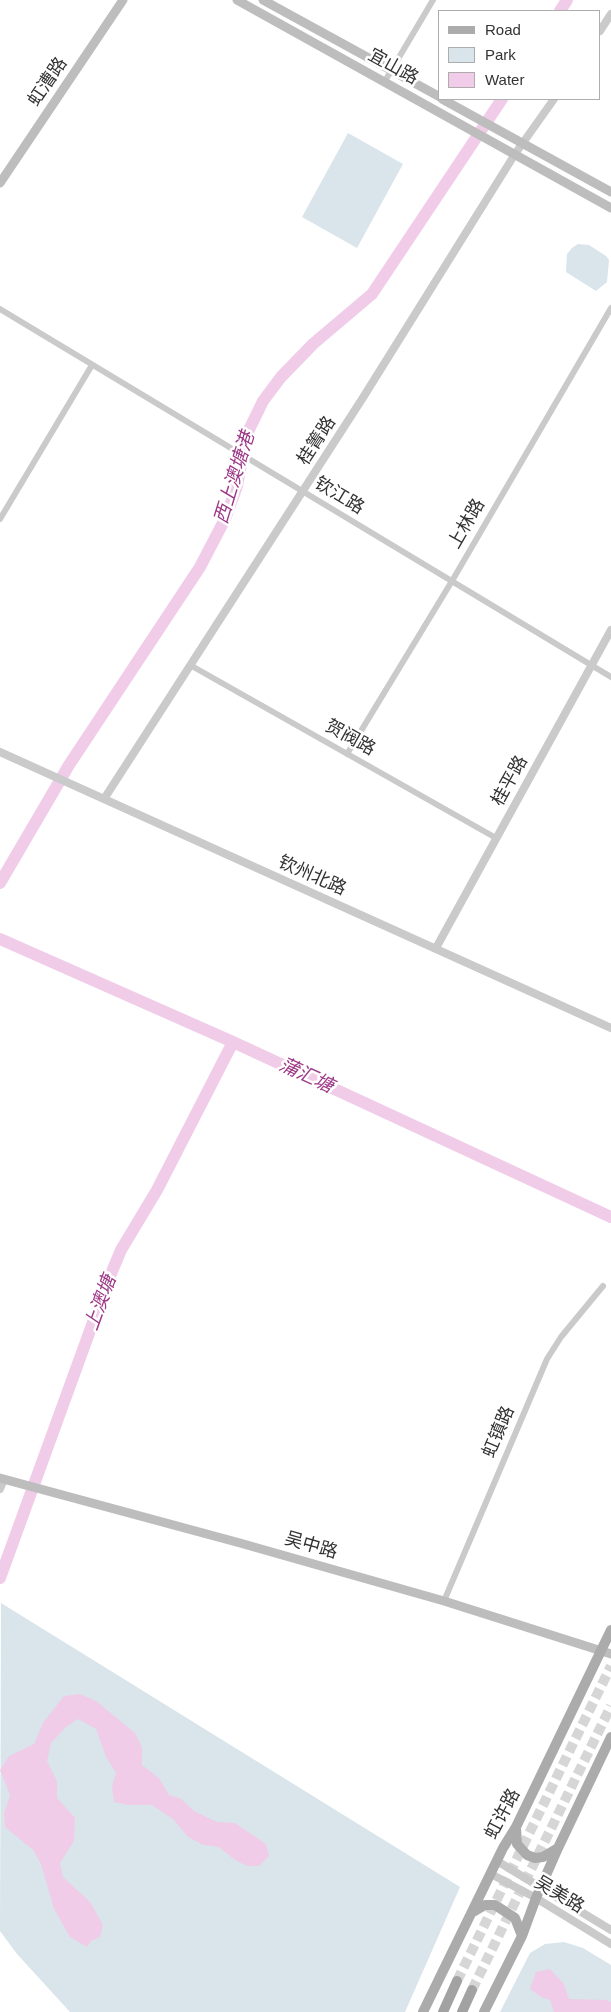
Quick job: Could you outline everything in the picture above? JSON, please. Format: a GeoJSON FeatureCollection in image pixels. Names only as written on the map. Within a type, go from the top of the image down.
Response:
{"type":"FeatureCollection","features":[{"type":"Feature","properties":{"kind":"highway"},"geometry":{"type":"LineString","coordinates":[[443,2012],[457,1982]]}},
{"type":"Feature","properties":{"kind":"highway"},"geometry":{"type":"LineString","coordinates":[[462,2012],[472,1990]]}},
{"type":"Feature","properties":{"kind":"main road","name":"虹漕路"},"geometry":{"type":"LineString","coordinates":[[0,183],[123,0]]}},
{"type":"Feature","properties":{"kind":"main road","name":"宜山路"},"geometry":{"type":"LineString","coordinates":[[237,0],[611,208]]}},
{"type":"Feature","properties":{"kind":"main road","name":"宜山路"},"geometry":{"type":"LineString","coordinates":[[264,0],[438,96]]}},
{"type":"Feature","properties":{"kind":"main road","name":"宜山路"},"geometry":{"type":"LineString","coordinates":[[445,100],[611,192]]}},
{"type":"Feature","properties":{"kind":"main road","name":"吴中路"},"geometry":{"type":"LineString","coordinates":[[2,1478],[240,1542],[444,1601],[606,1652]]}},
{"type":"Feature","properties":{"kind":"main road","name":"虹许路"},"geometry":{"type":"LineString","coordinates":[[423,2012],[497,1861],[516,1828],[606,1652],[611,1630]]}},
{"type":"Feature","properties":{"kind":"main road"},"geometry":{"type":"LineString","coordinates":[[484,2012],[522,1936],[558,1848],[611,1737]]}},
{"type":"Feature","properties":{"kind":"main road"},"geometry":{"type":"LineString","coordinates":[[516,1828],[517,1844],[527,1855],[535,1858],[543,1857],[558,1848]]}},
{"type":"Feature","properties":{"kind":"main road"},"geometry":{"type":"LineString","coordinates":[[472,1912],[485,1905],[495,1906],[515,1918],[522,1936]]}},
{"type":"Feature","properties":{"kind":"street"},"geometry":{"type":"LineString","coordinates":[[385,81],[432,0]]}},
{"type":"Feature","properties":{"kind":"street"},"geometry":{"type":"LineString","coordinates":[[601,29],[611,14]]}},
{"type":"Feature","properties":{"kind":"street","name":"桂箐路"},"geometry":{"type":"LineString","coordinates":[[104,799],[302,492],[515,154],[525,143],[553,100]]}},
{"type":"Feature","properties":{"kind":"street","name":"上林路"},"geometry":{"type":"LineString","coordinates":[[348,754],[452,581],[611,308]]}},
{"type":"Feature","properties":{"kind":"street","name":"钦江路"},"geometry":{"type":"LineString","coordinates":[[0,309],[611,677]]}},
{"type":"Feature","properties":{"kind":"street"},"geometry":{"type":"LineString","coordinates":[[0,519],[92,365]]}},
{"type":"Feature","properties":{"kind":"street","name":"桂平路"},"geometry":{"type":"LineString","coordinates":[[436,948],[611,630]]}},
{"type":"Feature","properties":{"kind":"street","name":"贺阀路"},"geometry":{"type":"LineString","coordinates":[[190,665],[496,838]]}},
{"type":"Feature","properties":{"kind":"street","name":"钦州北路"},"geometry":{"type":"LineString","coordinates":[[0,752],[611,1028]]}},
{"type":"Feature","properties":{"kind":"street","name":"虹镇路"},"geometry":{"type":"LineString","coordinates":[[444,1601],[547,1359],[561,1337],[602,1286]]}},
{"type":"Feature","properties":{"kind":"street"},"geometry":{"type":"LineString","coordinates":[[0,1489],[2,1478]]}},
{"type":"Feature","properties":{"kind":"street","name":"吴美路"},"geometry":{"type":"LineString","coordinates":[[497,1861],[611,1930]]}},
{"type":"Feature","properties":{"kind":"street","name":"吴美路"},"geometry":{"type":"LineString","coordinates":[[491,1874],[536,1898],[611,1944]]}},
{"type":"Feature","properties":{"kind":"green space"},"geometry":{"type":"Polygon","coordinates":[[[348,133],[403,164],[357,248],[302,217],[348,133]]]}},
{"type":"Feature","properties":{"kind":"green space"},"geometry":{"type":"Polygon","coordinates":[[[578,244],[589,245],[609,260],[607,282],[596,291],[566,272],[567,254],[578,244]]]}},
{"type":"Feature","properties":{"kind":"green space"},"geometry":{"type":"Polygon","coordinates":[[[1,1603],[460,1887],[405,2012],[70,2012],[17,1954],[0,1931],[1,1603]]]}},
{"type":"Feature","properties":{"kind":"green space"},"geometry":{"type":"Polygon","coordinates":[[[564,1942],[583,1948],[611,1965],[611,2012],[500,2012],[530,1953],[545,1944],[564,1942]]]}},
{"type":"Feature","properties":{"kind":"water"},"geometry":{"type":"Polygon","coordinates":[[[80,1694],[96,1701],[135,1733],[142,1747],[142,1765],[159,1778],[169,1795],[180,1798],[194,1811],[217,1822],[235,1823],[266,1844],[269,1856],[259,1866],[247,1866],[235,1860],[219,1847],[203,1845],[188,1837],[173,1819],[152,1805],[128,1805],[114,1802],[112,1786],[116,1773],[106,1757],[96,1729],[78,1719],[66,1727],[51,1743],[47,1761],[57,1781],[57,1798],[75,1818],[74,1841],[60,1863],[63,1877],[90,1902],[103,1925],[100,1937],[91,1941],[87,1947],[70,1937],[54,1909],[41,1864],[33,1850],[5,1827],[4,1813],[10,1795],[0,1770],[9,1756],[34,1744],[43,1723],[64,1696],[80,1694]]]}},
{"type":"Feature","properties":{"kind":"water"},"geometry":{"type":"Polygon","coordinates":[[[550,1969],[564,1984],[569,1999],[606,2000],[611,2002],[611,2012],[554,2012],[550,2000],[541,1997],[530,1989],[536,1972],[550,1969]]]}},
{"type":"Feature","properties":{"kind":"waterway","name":"西上澳塘港"},"geometry":{"type":"LineString","coordinates":[[561,10],[567,0]]}},
{"type":"Feature","properties":{"kind":"waterway","name":"西上澳塘港"},"geometry":{"type":"LineString","coordinates":[[0,883],[69,765],[200,567],[225,519],[237,486],[246,436],[263,401],[281,377],[313,344],[372,294],[501,100]]}},
{"type":"Feature","properties":{"kind":"waterway","name":"蒲汇塘"},"geometry":{"type":"LineString","coordinates":[[0,939],[233,1042],[611,1217]]}},
{"type":"Feature","properties":{"kind":"waterway","name":"上澳塘"},"geometry":{"type":"LineString","coordinates":[[0,1578],[121,1250],[157,1190],[233,1042]]}},
{"type":"Feature","properties":{"kind":"tunnel"},"geometry":{"type":"LineString","coordinates":[[457,1981],[611,1666]]}},
{"type":"Feature","properties":{"kind":"tunnel"},"geometry":{"type":"LineString","coordinates":[[472,1990],[611,1706]]}}]}
